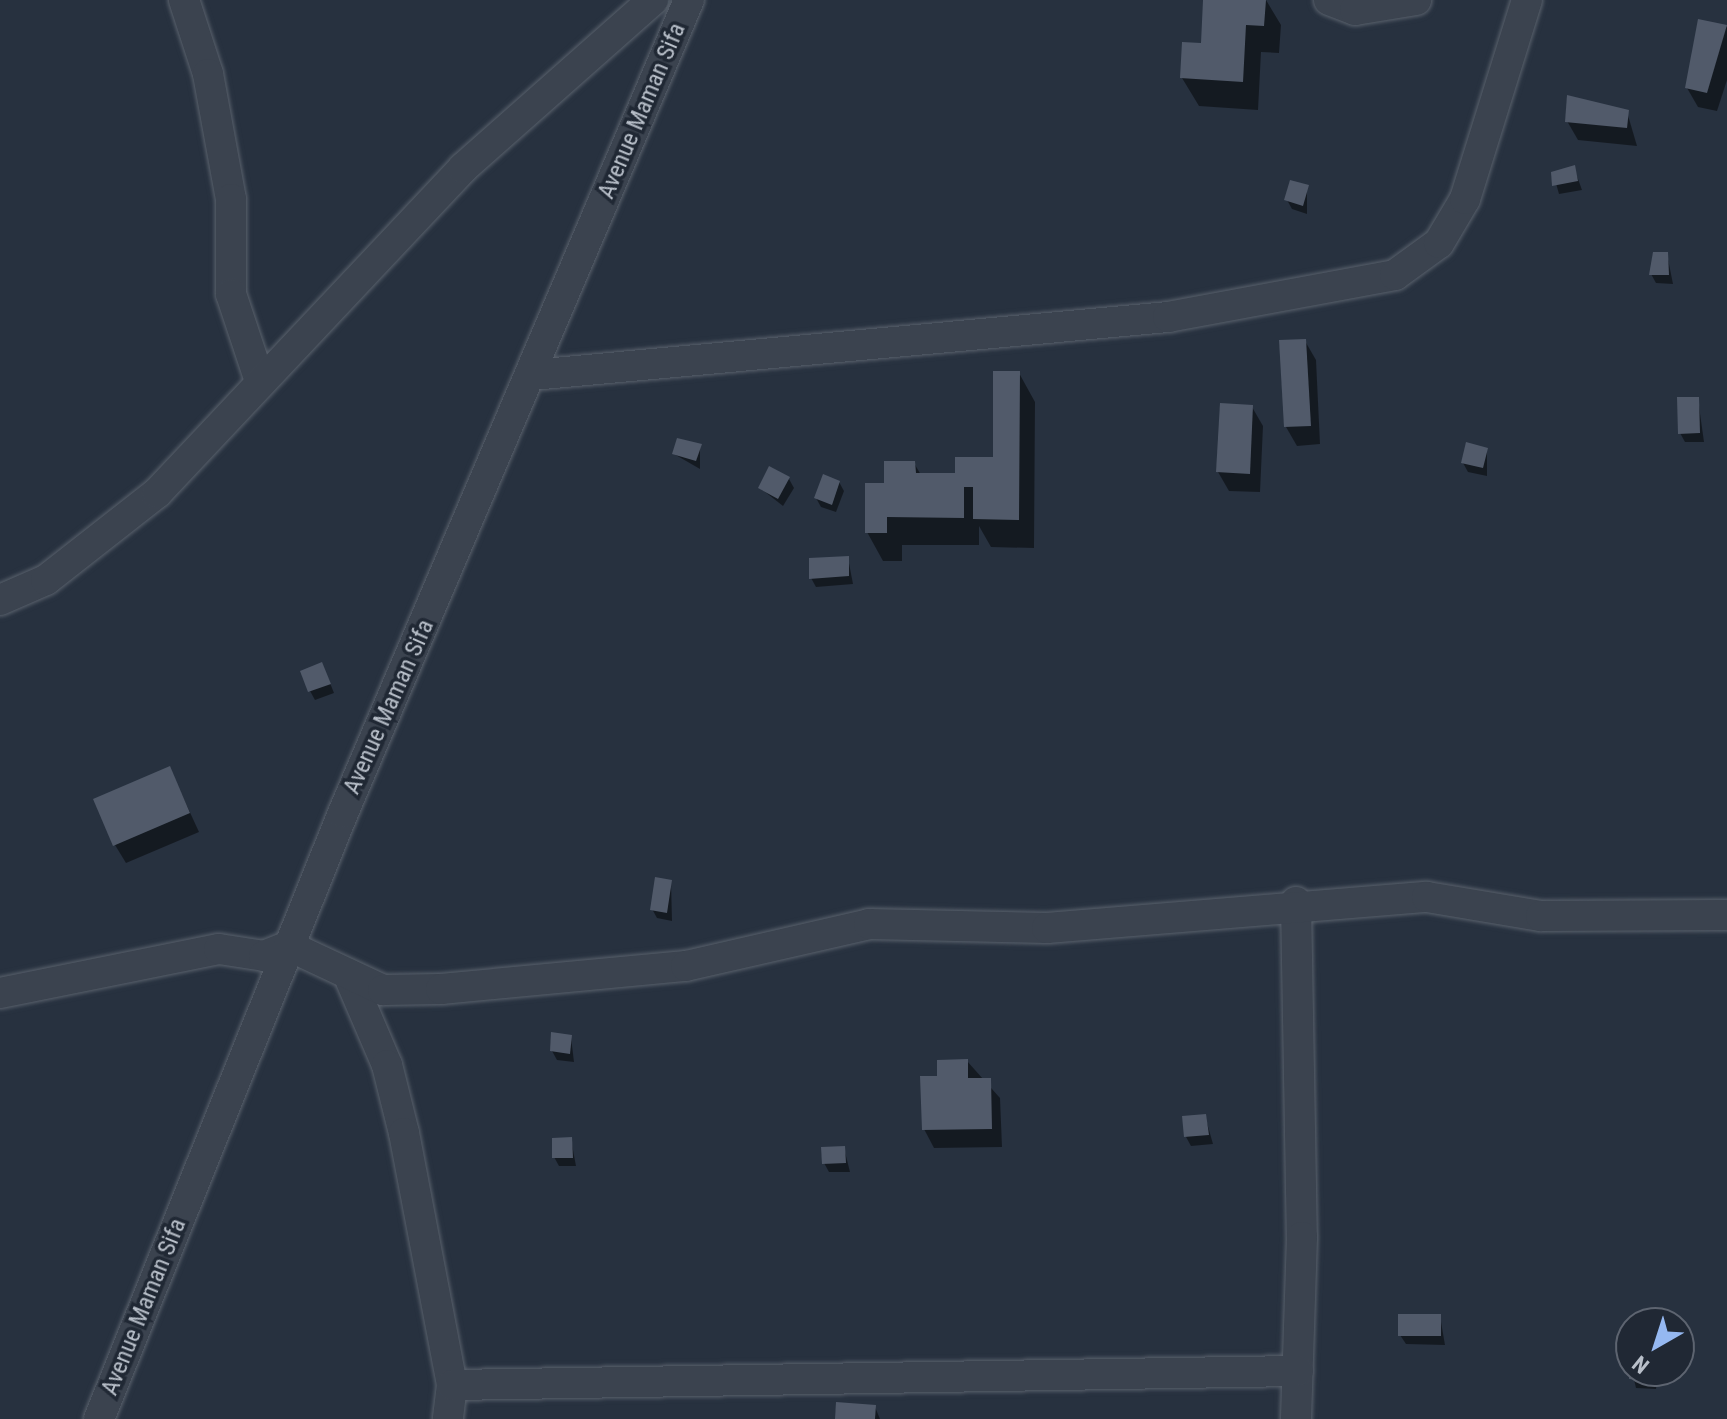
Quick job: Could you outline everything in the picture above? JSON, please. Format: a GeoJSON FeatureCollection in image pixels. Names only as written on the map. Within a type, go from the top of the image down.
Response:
{"type":"FeatureCollection","features":[{"type":"Feature","properties":{"kind":"street"},"geometry":{"type":"LineString","coordinates":[[184,0],[208,74],[231,199],[231,294],[259,378]]}},
{"type":"Feature","properties":{"kind":"street"},"geometry":{"type":"LineString","coordinates":[[0,600],[46,580],[157,493],[259,378],[463,168],[653,0]]}},
{"type":"Feature","properties":{"kind":"street","name":"Avenue Maman Sifa"},"geometry":{"type":"LineString","coordinates":[[99,1419],[289,946],[689,0]]}},
{"type":"Feature","properties":{"kind":"street"},"geometry":{"type":"LineString","coordinates":[[1329,0],[1355,10],[1416,0]]}},
{"type":"Feature","properties":{"kind":"street"},"geometry":{"type":"LineString","coordinates":[[532,375],[1168,317],[1395,275],[1439,243],[1465,199],[1527,0]]}},
{"type":"Feature","properties":{"kind":"street"},"geometry":{"type":"LineString","coordinates":[[0,993],[219,949],[264,956],[289,946],[351,981],[383,990],[441,989],[686,966],[869,924],[1047,928],[1296,902],[1427,897],[1541,916],[1727,915]]}},
{"type":"Feature","properties":{"kind":"street"},"geometry":{"type":"LineString","coordinates":[[1296,902],[1296,1419]]}},
{"type":"Feature","properties":{"kind":"street"},"geometry":{"type":"LineString","coordinates":[[351,981],[387,1065],[452,1385],[448,1419]]}},
{"type":"Feature","properties":{"kind":"street"},"geometry":{"type":"LineString","coordinates":[[452,1385],[1298,1371]]}},
{"type":"Feature","properties":{"kind":"building"},"geometry":{"type":"Polygon","coordinates":[[[1203,0],[1266,0],[1264,26],[1246,25],[1243,82],[1180,78],[1182,42],[1201,43],[1203,0]]]}},
{"type":"Feature","properties":{"kind":"building"},"geometry":{"type":"Polygon","coordinates":[[[1698,19],[1727,25],[1707,93],[1685,88],[1698,19]]]}},
{"type":"Feature","properties":{"kind":"building"},"geometry":{"type":"Polygon","coordinates":[[[1567,95],[1629,110],[1627,128],[1565,122],[1567,95]]]}},
{"type":"Feature","properties":{"kind":"building"},"geometry":{"type":"Polygon","coordinates":[[[1575,165],[1578,181],[1552,186],[1551,172],[1575,165]]]}},
{"type":"Feature","properties":{"kind":"building"},"geometry":{"type":"Polygon","coordinates":[[[1290,180],[1309,185],[1303,206],[1284,200],[1290,180]]]}},
{"type":"Feature","properties":{"kind":"building"},"geometry":{"type":"Polygon","coordinates":[[[1653,252],[1668,252],[1669,275],[1649,275],[1653,252]]]}},
{"type":"Feature","properties":{"kind":"building"},"geometry":{"type":"Polygon","coordinates":[[[1306,339],[1311,426],[1284,427],[1279,340],[1306,339]]]}},
{"type":"Feature","properties":{"kind":"building"},"geometry":{"type":"Polygon","coordinates":[[[993,371],[1020,371],[1019,520],[973,519],[973,487],[964,487],[964,518],[887,517],[887,533],[865,533],[865,483],[884,483],[884,461],[915,461],[916,473],[955,473],[955,457],[993,457],[993,371]]]}},
{"type":"Feature","properties":{"kind":"building"},"geometry":{"type":"Polygon","coordinates":[[[1677,397],[1699,397],[1700,433],[1678,434],[1677,397]]]}},
{"type":"Feature","properties":{"kind":"building"},"geometry":{"type":"Polygon","coordinates":[[[1220,403],[1253,405],[1250,474],[1216,472],[1220,403]]]}},
{"type":"Feature","properties":{"kind":"building"},"geometry":{"type":"Polygon","coordinates":[[[677,438],[702,444],[696,461],[672,454],[677,438]]]}},
{"type":"Feature","properties":{"kind":"building"},"geometry":{"type":"Polygon","coordinates":[[[1466,442],[1488,448],[1483,468],[1461,463],[1466,442]]]}},
{"type":"Feature","properties":{"kind":"building"},"geometry":{"type":"Polygon","coordinates":[[[769,466],[790,477],[778,499],[758,488],[769,466]]]}},
{"type":"Feature","properties":{"kind":"building"},"geometry":{"type":"Polygon","coordinates":[[[823,474],[840,481],[832,505],[814,498],[823,474]]]}},
{"type":"Feature","properties":{"kind":"building"},"geometry":{"type":"Polygon","coordinates":[[[849,556],[849,576],[809,579],[809,558],[849,556]]]}},
{"type":"Feature","properties":{"kind":"building"},"geometry":{"type":"Polygon","coordinates":[[[322,662],[331,684],[308,692],[300,671],[322,662]]]}},
{"type":"Feature","properties":{"kind":"building"},"geometry":{"type":"Polygon","coordinates":[[[170,766],[190,813],[113,846],[93,799],[170,766]]]}},
{"type":"Feature","properties":{"kind":"building"},"geometry":{"type":"Polygon","coordinates":[[[655,877],[672,880],[667,913],[650,910],[655,877]]]}},
{"type":"Feature","properties":{"kind":"building"},"geometry":{"type":"Polygon","coordinates":[[[551,1032],[572,1035],[570,1054],[550,1051],[551,1032]]]}},
{"type":"Feature","properties":{"kind":"building"},"geometry":{"type":"Polygon","coordinates":[[[968,1059],[968,1078],[991,1078],[992,1129],[922,1130],[920,1076],[937,1076],[937,1060],[968,1059]]]}},
{"type":"Feature","properties":{"kind":"building"},"geometry":{"type":"Polygon","coordinates":[[[1206,1114],[1209,1135],[1184,1137],[1182,1116],[1206,1114]]]}},
{"type":"Feature","properties":{"kind":"building"},"geometry":{"type":"Polygon","coordinates":[[[572,1137],[573,1158],[552,1158],[552,1138],[572,1137]]]}},
{"type":"Feature","properties":{"kind":"building"},"geometry":{"type":"Polygon","coordinates":[[[845,1146],[846,1163],[822,1164],[821,1147],[845,1146]]]}},
{"type":"Feature","properties":{"kind":"building"},"geometry":{"type":"Polygon","coordinates":[[[1398,1314],[1441,1314],[1441,1336],[1398,1336],[1398,1314]]]}},
{"type":"Feature","properties":{"kind":"building"},"geometry":{"type":"Polygon","coordinates":[[[836,1402],[876,1405],[875,1419],[835,1419],[836,1402]]]}}]}
